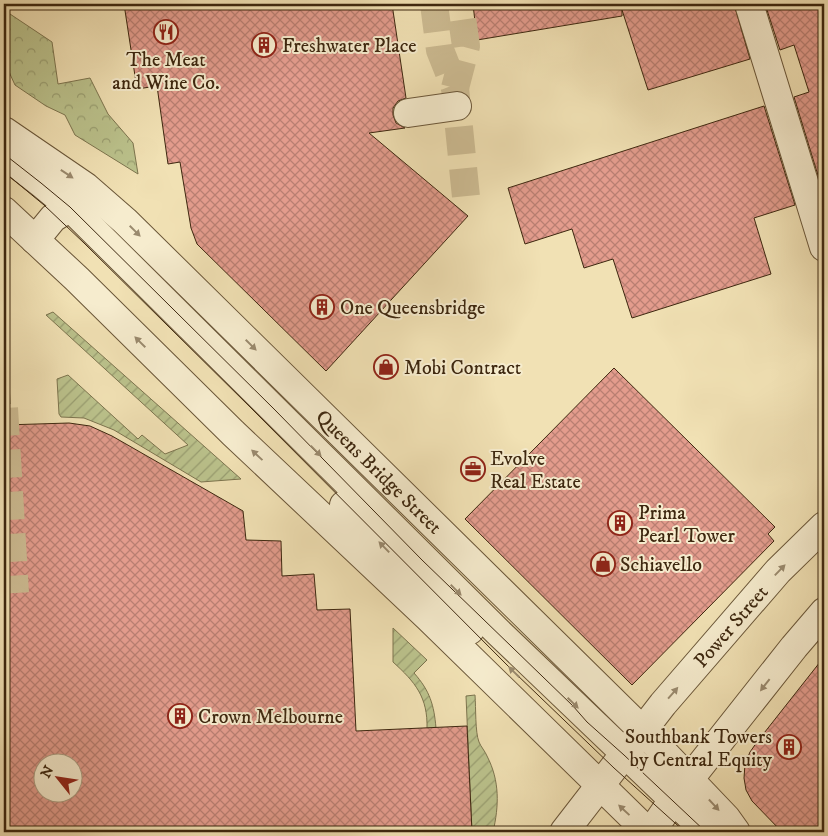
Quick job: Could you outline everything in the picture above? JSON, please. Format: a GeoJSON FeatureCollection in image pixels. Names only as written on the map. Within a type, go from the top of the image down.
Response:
{"type":"FeatureCollection","features":[{"type":"Feature","properties":{"kind":"street"},"geometry":{"type":"LineString","coordinates":[[748,4],[824,245]]}},
{"type":"Feature","properties":{"kind":"street"},"geometry":{"type":"LineString","coordinates":[[408,113],[457,106]]}},
{"type":"Feature","properties":{"kind":"street","name":"Queens Bridge Street"},"geometry":{"type":"LineString","coordinates":[[4,131],[74,178],[125,221],[642,730],[665,812]]}},
{"type":"Feature","properties":{"kind":"street","name":"Queens Bridge Street"},"geometry":{"type":"LineString","coordinates":[[4,154],[41,182],[63,212],[407,570],[613,770],[665,812],[683,832]]}},
{"type":"Feature","properties":{"kind":"street","name":"Queens Bridge Street"},"geometry":{"type":"LineString","coordinates":[[4,172],[63,212]]}},
{"type":"Feature","properties":{"kind":"street"},"geometry":{"type":"LineString","coordinates":[[35,240],[46,226],[63,212],[85,198],[99,198]]}},
{"type":"Feature","properties":{"kind":"street","name":"Queens Bridge Street"},"geometry":{"type":"LineString","coordinates":[[4,211],[77,279],[233,433],[407,570],[613,770],[665,812],[707,832]]}},
{"type":"Feature","properties":{"kind":"street","name":"Power Street"},"geometry":{"type":"LineString","coordinates":[[564,832],[642,730],[778,571],[824,526]]}},
{"type":"Feature","properties":{"kind":"street"},"geometry":{"type":"LineString","coordinates":[[407,570],[436,556],[452,542]]}},
{"type":"Feature","properties":{"kind":"street"},"geometry":{"type":"LineString","coordinates":[[665,812],[794,647],[824,612]]}},
{"type":"Feature","properties":{"kind":"street","name":"Queens Bridge Street"},"geometry":{"type":"LineString","coordinates":[[665,812],[726,818],[736,832]]}},
{"type":"Feature","properties":{"kind":"green space"},"geometry":{"type":"Polygon","coordinates":[[[4,10],[52,42],[58,84],[90,78],[108,114],[133,143],[138,174],[75,135],[65,115],[46,106],[15,85],[4,61],[4,10]]]}},
{"type":"Feature","properties":{"kind":"green space"},"geometry":{"type":"Polygon","coordinates":[[[4,270],[10,404],[4,404],[4,270]]]}},
{"type":"Feature","properties":{"kind":"green space"},"geometry":{"type":"Polygon","coordinates":[[[53,312],[241,479],[201,482],[114,430],[84,418],[61,417],[59,414],[57,379],[68,375],[138,439],[142,435],[165,454],[188,445],[46,315],[53,312]]]}},
{"type":"Feature","properties":{"kind":"green space"},"geometry":{"type":"Polygon","coordinates":[[[393,628],[427,660],[414,673],[424,686],[430,699],[436,728],[427,729],[425,708],[419,691],[408,676],[393,662],[393,628]]]}},
{"type":"Feature","properties":{"kind":"green space"},"geometry":{"type":"Polygon","coordinates":[[[475,695],[478,738],[491,765],[496,784],[497,803],[493,832],[472,832],[466,696],[475,695]]]}},
{"type":"Feature","properties":{"kind":"building"},"geometry":{"type":"Polygon","coordinates":[[[124,4],[392,4],[406,98],[398,101],[393,108],[393,115],[396,123],[405,128],[369,133],[468,216],[326,371],[197,244],[191,228],[180,162],[168,164],[157,86],[137,89],[124,4]]]}},
{"type":"Feature","properties":{"kind":"building"},"geometry":{"type":"Polygon","coordinates":[[[473,4],[734,4],[750,59],[648,90],[622,10],[622,16],[477,40],[473,4]]]}},
{"type":"Feature","properties":{"kind":"building"},"geometry":{"type":"Polygon","coordinates":[[[765,4],[824,4],[824,195],[794,97],[809,92],[794,45],[780,50],[765,4]]]}},
{"type":"Feature","properties":{"kind":"building"},"geometry":{"type":"Polygon","coordinates":[[[764,106],[795,205],[754,218],[771,274],[632,318],[613,259],[584,268],[572,229],[525,244],[508,188],[764,106]]]}},
{"type":"Feature","properties":{"kind":"building","name":"Prima Pearl Tower"},"geometry":{"type":"Polygon","coordinates":[[[614,368],[775,527],[768,534],[774,541],[632,685],[465,519],[614,368]]]}},
{"type":"Feature","properties":{"kind":"building","name":"Crown Melbourne"},"geometry":{"type":"Polygon","coordinates":[[[69,423],[90,426],[112,436],[243,511],[246,540],[281,541],[282,576],[314,574],[317,610],[350,609],[356,731],[467,726],[472,832],[4,832],[4,425],[69,423]]]}},
{"type":"Feature","properties":{"kind":"building","name":"Southbank Towers by Central Equity"},"geometry":{"type":"Polygon","coordinates":[[[824,657],[824,832],[782,832],[752,801],[746,790],[744,778],[745,764],[757,742],[824,657]]]}},
{"type":"Feature","properties":{"kind":"tunnel"},"geometry":{"type":"LineString","coordinates":[[434,4],[440,50],[455,88],[466,197]]}},
{"type":"Feature","properties":{"kind":"tunnel"},"geometry":{"type":"LineString","coordinates":[[455,88],[466,46],[460,4]]}},
{"type":"Feature","properties":{"kind":"tunnel"},"geometry":{"type":"LineString","coordinates":[[4,408],[15,593]]}},
{"type":"Feature","properties":{"kind":"tram line"},"geometry":{"type":"LineString","coordinates":[[4,154],[70,207],[275,410],[422,560],[573,706],[587,722],[706,832]]}},
{"type":"Feature","properties":{"kind":"tram line"},"geometry":{"type":"LineString","coordinates":[[4,172],[44,205],[84,243],[514,672],[614,768],[685,832]]}},
{"type":"Feature","properties":{"kind":"place","name":"The Meat and Wine Co."},"geometry":{"type":"Point","coordinates":[166,32]}},
{"type":"Feature","properties":{"kind":"place","name":"Freshwater Place"},"geometry":{"type":"Point","coordinates":[264,45]}},
{"type":"Feature","properties":{"kind":"place","name":"One Queensbridge"},"geometry":{"type":"Point","coordinates":[322,307]}},
{"type":"Feature","properties":{"kind":"place","name":"Mobi Contract"},"geometry":{"type":"Point","coordinates":[386,367]}},
{"type":"Feature","properties":{"kind":"place","name":"Evolve Real Estate"},"geometry":{"type":"Point","coordinates":[473,469]}},
{"type":"Feature","properties":{"kind":"place","name":"Prima Pearl Tower"},"geometry":{"type":"Point","coordinates":[620,523]}},
{"type":"Feature","properties":{"kind":"place","name":"Schiavello"},"geometry":{"type":"Point","coordinates":[603,564]}},
{"type":"Feature","properties":{"kind":"place","name":"Crown Melbourne"},"geometry":{"type":"Point","coordinates":[180,716]}},
{"type":"Feature","properties":{"kind":"place","name":"Southbank Towers by Central Equity"},"geometry":{"type":"Point","coordinates":[789,747]}}]}
